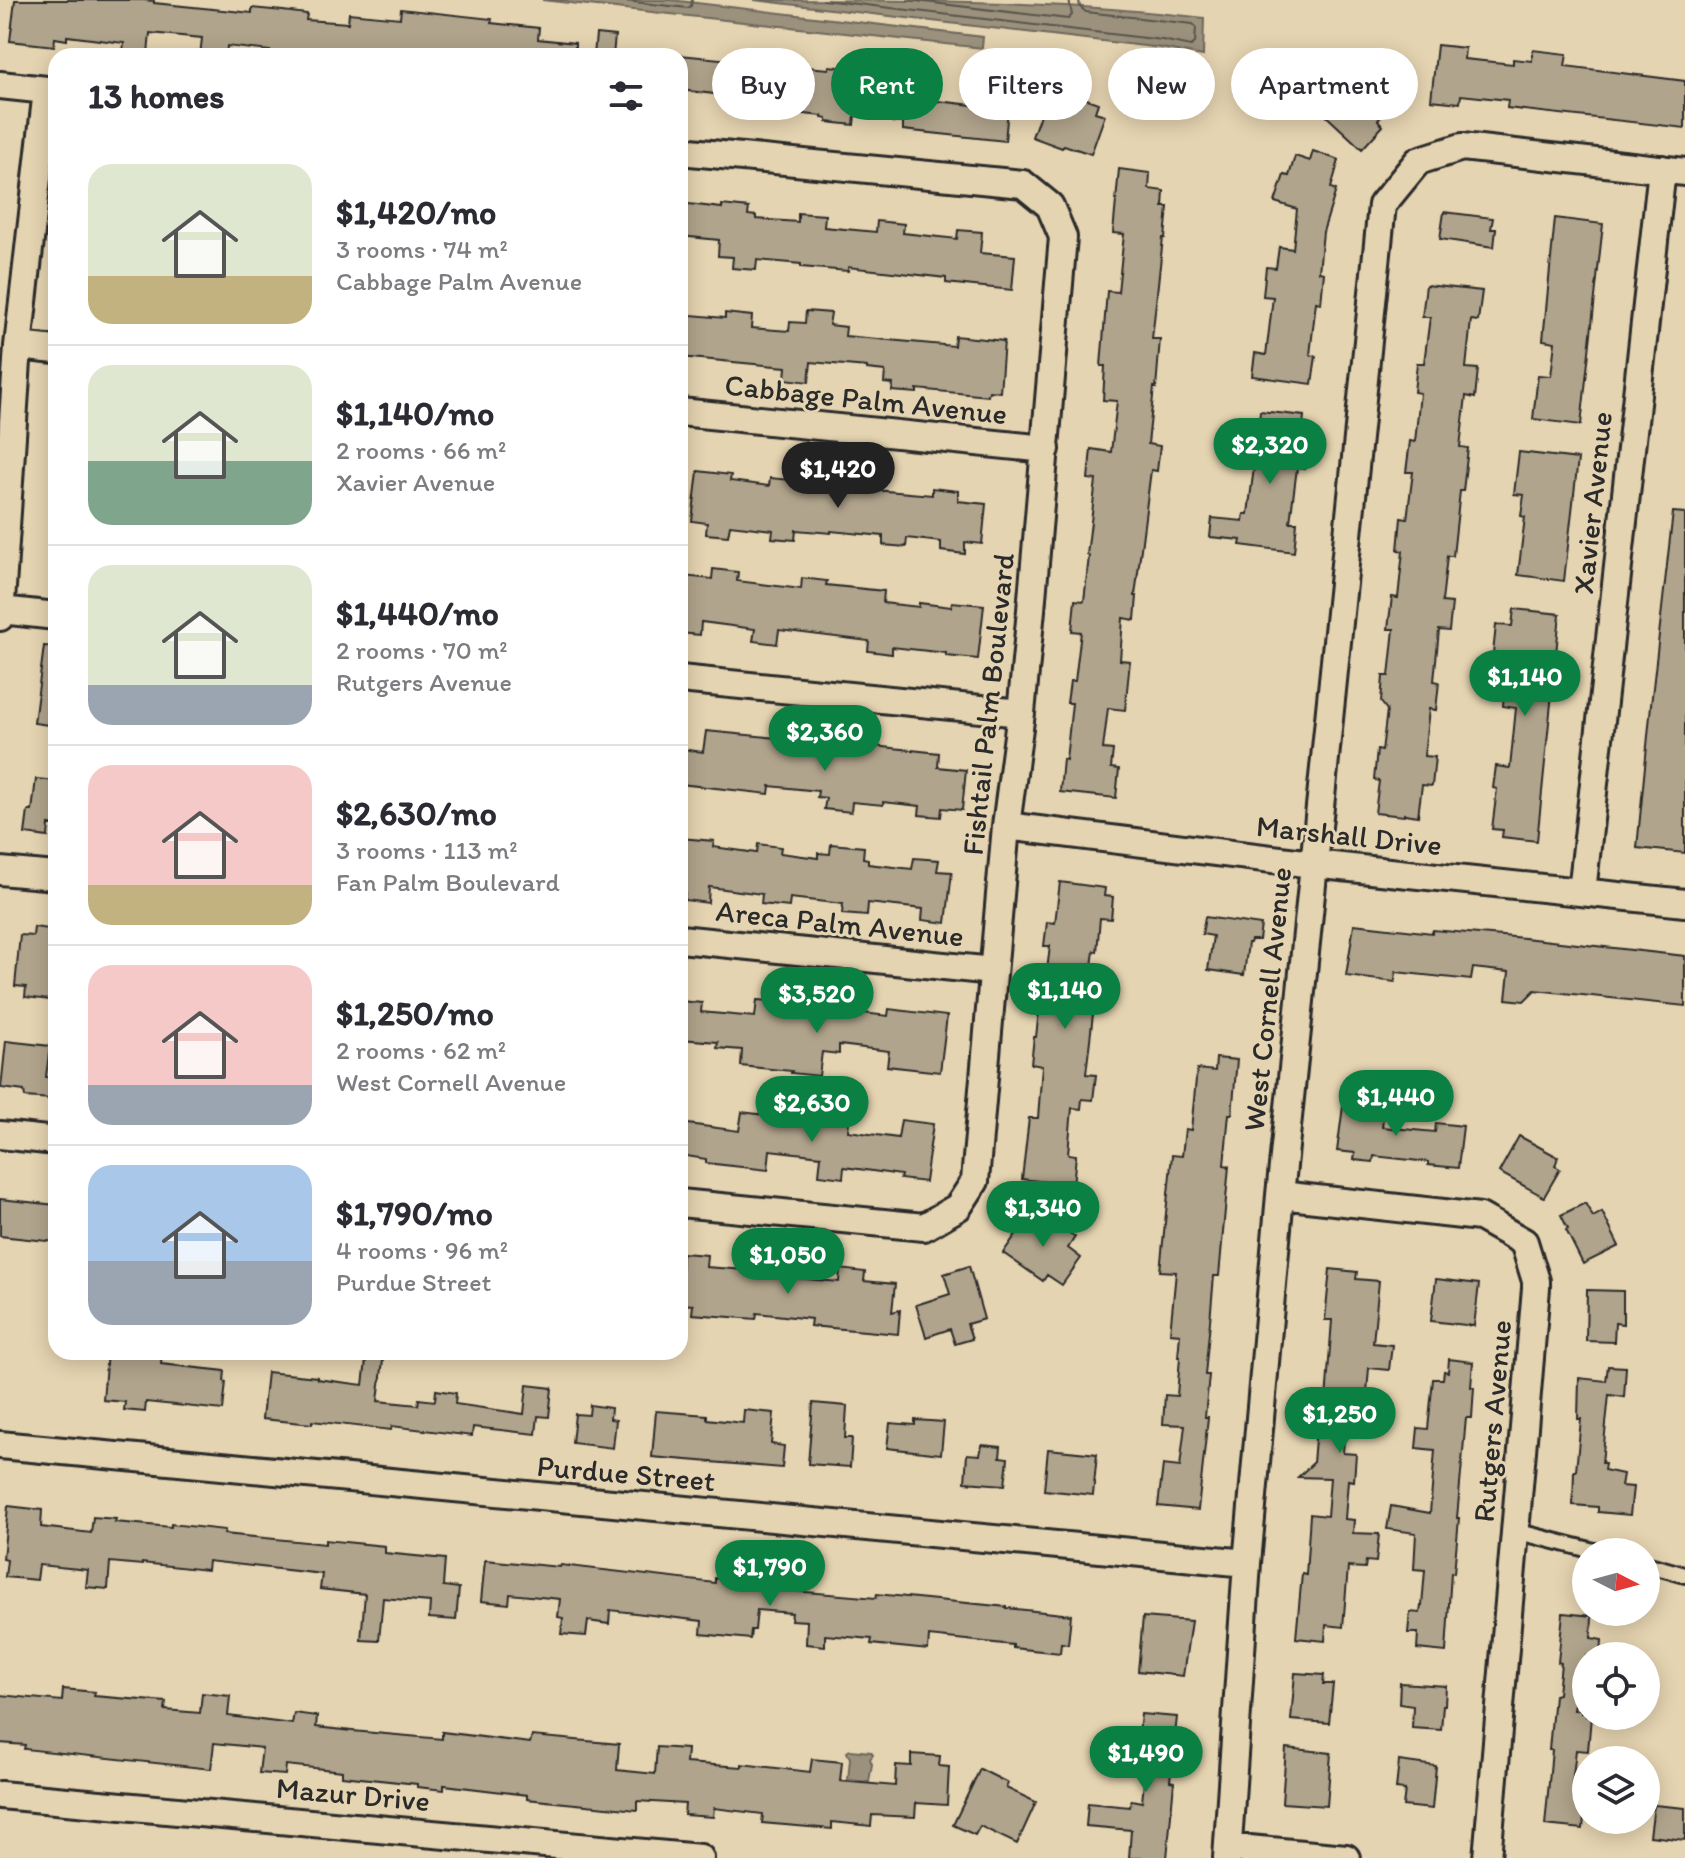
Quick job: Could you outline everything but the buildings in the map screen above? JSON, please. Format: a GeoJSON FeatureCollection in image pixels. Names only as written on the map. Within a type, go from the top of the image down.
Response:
{"type":"FeatureCollection","features":[{"type":"Feature","properties":{"kind":"street"},"geometry":{"type":"LineString","coordinates":[[0,85],[48,90]]}},
{"type":"Feature","properties":{"kind":"street"},"geometry":{"type":"LineString","coordinates":[[0,617],[18,346],[48,113]]}},
{"type":"Feature","properties":{"kind":"street","name":"West Cornell Avenue"},"geometry":{"type":"LineString","coordinates":[[1228,1852],[1247,1563],[1280,1195],[1382,205],[1418,161],[1462,147],[1673,171]]}},
{"type":"Feature","properties":{"kind":"street","name":"Fishtail Palm Boulevard"},"geometry":{"type":"LineString","coordinates":[[688,152],[1023,184],[1050,206],[1063,237],[1046,449],[1021,713],[1006,826],[975,1181],[958,1207],[924,1227],[688,1204]]}},
{"type":"Feature","properties":{"kind":"street","name":"Xavier Avenue"},"geometry":{"type":"LineString","coordinates":[[1582,892],[1673,171]]}},
{"type":"Feature","properties":{"kind":"street"},"geometry":{"type":"LineString","coordinates":[[18,346],[48,349]]}},
{"type":"Feature","properties":{"kind":"street","name":"Cabbage Palm Avenue"},"geometry":{"type":"LineString","coordinates":[[688,413],[1046,449]]}},
{"type":"Feature","properties":{"kind":"street"},"geometry":{"type":"LineString","coordinates":[[1,610],[48,615]]}},
{"type":"Feature","properties":{"kind":"street"},"geometry":{"type":"LineString","coordinates":[[688,680],[1021,713]]}},
{"type":"Feature","properties":{"kind":"street","name":"Marshall Drive"},"geometry":{"type":"LineString","coordinates":[[1006,826],[1313,864],[1685,903]]}},
{"type":"Feature","properties":{"kind":"street"},"geometry":{"type":"LineString","coordinates":[[0,871],[48,875]]}},
{"type":"Feature","properties":{"kind":"street","name":"Areca Palm Avenue"},"geometry":{"type":"LineString","coordinates":[[688,940],[993,971]]}},
{"type":"Feature","properties":{"kind":"street"},"geometry":{"type":"LineString","coordinates":[[0,1135],[48,1140]]}},
{"type":"Feature","properties":{"kind":"street","name":"Rutgers Avenue"},"geometry":{"type":"LineString","coordinates":[[1280,1195],[1480,1217],[1524,1242],[1536,1288],[1487,1858]]}},
{"type":"Feature","properties":{"kind":"street","name":"Purdue Street"},"geometry":{"type":"LineString","coordinates":[[0,1445],[1247,1563]]}},
{"type":"Feature","properties":{"kind":"street","name":"Mazur Drive"},"geometry":{"type":"LineString","coordinates":[[0,1795],[700,1858]]}},
{"type":"Feature","properties":{"kind":"street"},"geometry":{"type":"LineString","coordinates":[[1228,1852],[1346,1858]]}},
{"type":"Feature","properties":{"kind":"lane"},"geometry":{"type":"LineString","coordinates":[[1515,1531],[1572,1545]]}},
{"type":"Feature","properties":{"kind":"lane"},"geometry":{"type":"LineString","coordinates":[[1660,1568],[1685,1575]]}},
{"type":"Feature","properties":{"kind":"water"},"geometry":{"type":"Polygon","coordinates":[[[542,0],[671,0],[983,37],[982,48],[542,0]]]}},
{"type":"Feature","properties":{"kind":"water"},"geometry":{"type":"Polygon","coordinates":[[[754,0],[1036,4],[1204,18],[1203,48],[1161,48],[754,0]]]}},
{"type":"Feature","properties":{"kind":"water"},"geometry":{"type":"Polygon","coordinates":[[[847,1752],[871,1752],[873,1755],[869,1782],[848,1780],[850,1758],[847,1752]]]}}]}
